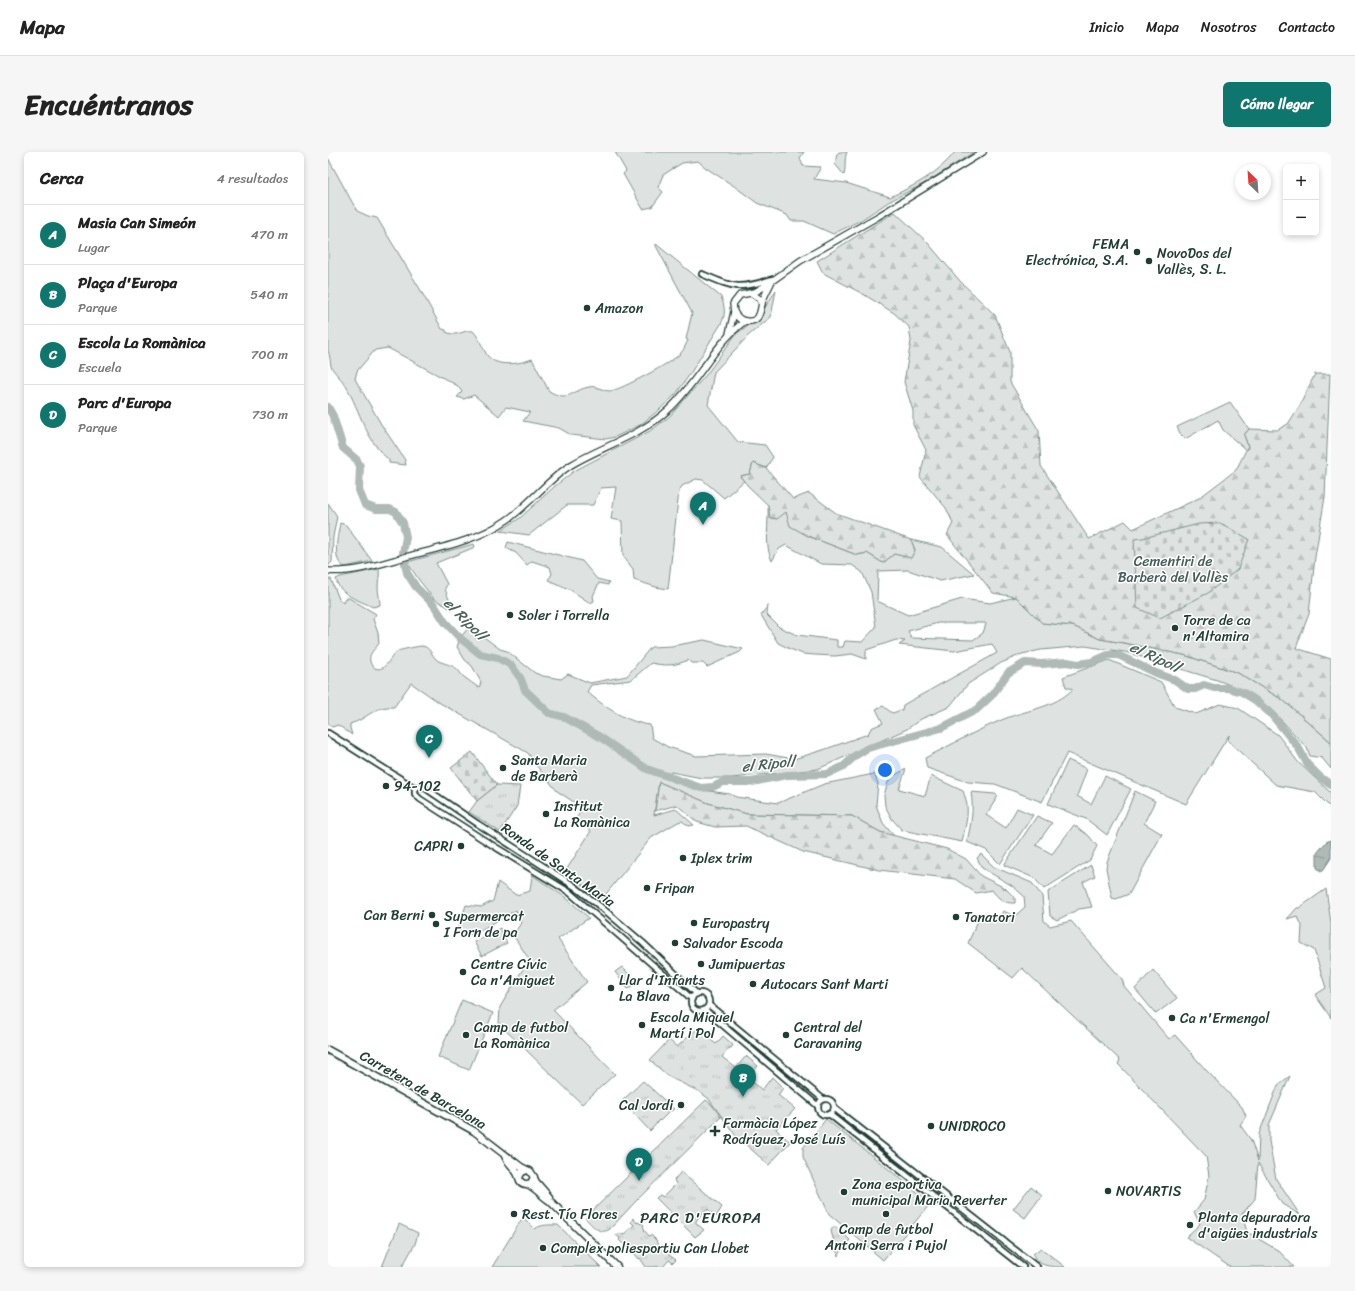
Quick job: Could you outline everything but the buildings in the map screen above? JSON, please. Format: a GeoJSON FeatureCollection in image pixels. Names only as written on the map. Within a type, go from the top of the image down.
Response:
{"type":"FeatureCollection","features":[{"type":"Feature","properties":{"kind":"main road"},"geometry":{"type":"LineString","coordinates":[[751,293],[762,288],[800,261],[872,221],[983,152]]}},
{"type":"Feature","properties":{"kind":"main road"},"geometry":{"type":"LineString","coordinates":[[734,312],[745,321],[750,322],[758,317],[762,309],[762,304],[774,279]]}},
{"type":"Feature","properties":{"kind":"main road"},"geometry":{"type":"LineString","coordinates":[[729,334],[734,312],[733,304],[738,297],[743,293],[751,293],[760,299],[762,304]]}},
{"type":"Feature","properties":{"kind":"main road"},"geometry":{"type":"LineString","coordinates":[[328,571],[360,569],[436,549],[480,535],[499,525],[518,511],[567,468],[627,438],[657,419],[681,398],[729,334],[745,321]]}},
{"type":"Feature","properties":{"kind":"main road","name":"Carretera de Barcelona"},"geometry":{"type":"LineString","coordinates":[[328,1050],[474,1131],[504,1155],[527,1170]]}},
{"type":"Feature","properties":{"kind":"main road","name":"Carretera de Barcelona"},"geometry":{"type":"LineString","coordinates":[[504,1155],[519,1177]]}},
{"type":"Feature","properties":{"kind":"main road"},"geometry":{"type":"LineString","coordinates":[[550,1200],[544,1197],[532,1186],[521,1182],[519,1177],[522,1172],[527,1170],[532,1173],[550,1200],[617,1267]]}},
{"type":"Feature","properties":{"kind":"main road"},"geometry":{"type":"LineString","coordinates":[[527,1184],[532,1182],[534,1178]]}},
{"type":"Feature","properties":{"kind":"street"},"geometry":{"type":"LineString","coordinates":[[702,274],[729,286],[738,287],[774,279]]}},
{"type":"Feature","properties":{"kind":"street","name":"Ronda de Santa Maria"},"geometry":{"type":"LineString","coordinates":[[328,733],[414,788],[415,794],[420,799],[569,892],[692,999]]}},
{"type":"Feature","properties":{"kind":"street","name":"Ronda de Santa Maria"},"geometry":{"type":"LineString","coordinates":[[414,788],[420,786],[425,788],[574,886],[602,907],[697,994]]}},
{"type":"Feature","properties":{"kind":"street"},"geometry":{"type":"LineString","coordinates":[[709,1005],[704,1010],[699,1011],[694,1009],[691,1004],[692,999],[697,994],[700,993],[706,996],[709,1000],[709,1005],[823,1100],[830,1100],[834,1105],[834,1108],[1037,1267]]}},
{"type":"Feature","properties":{"kind":"street"},"geometry":{"type":"LineString","coordinates":[[704,1010],[818,1106],[822,1114],[829,1114],[1023,1267]]}},
{"type":"Feature","properties":{"kind":"street"},"geometry":{"type":"LineString","coordinates":[[818,1106],[823,1100]]}},
{"type":"Feature","properties":{"kind":"street"},"geometry":{"type":"LineString","coordinates":[[829,1114],[832,1113],[834,1108]]}},
{"type":"Feature","properties":{"kind":"green space"},"geometry":{"type":"Polygon","coordinates":[[[615,152],[804,152],[800,158],[803,166],[821,167],[814,179],[846,183],[890,197],[934,173],[949,160],[955,152],[974,152],[927,182],[890,201],[861,220],[833,234],[804,221],[791,221],[787,215],[757,203],[698,161],[682,163],[663,175],[658,187],[663,192],[652,207],[643,209],[623,174],[626,171],[615,152]]]}},
{"type":"Feature","properties":{"kind":"green space"},"geometry":{"type":"Polygon","coordinates":[[[839,152],[847,152],[844,175],[835,164],[837,154],[839,152]]]}},
{"type":"Feature","properties":{"kind":"green space"},"geometry":{"type":"Polygon","coordinates":[[[328,158],[357,211],[377,218],[420,289],[442,329],[446,330],[446,332],[450,334],[473,331],[487,355],[496,362],[508,364],[532,359],[549,391],[556,394],[566,396],[592,387],[597,387],[607,391],[616,389],[657,369],[675,358],[683,351],[688,340],[686,339],[692,313],[656,244],[721,297],[724,310],[723,320],[676,394],[640,425],[615,437],[606,439],[571,435],[559,428],[523,421],[530,412],[506,407],[499,416],[474,395],[464,399],[457,397],[462,392],[458,386],[388,348],[375,350],[357,371],[355,379],[381,424],[405,460],[406,465],[389,463],[389,460],[381,452],[369,435],[346,386],[332,369],[328,351],[328,158]]]}},
{"type":"Feature","properties":{"kind":"green space"},"geometry":{"type":"Polygon","coordinates":[[[895,212],[928,243],[960,281],[995,315],[1010,352],[1010,382],[1039,431],[1041,466],[1089,539],[1125,521],[1133,529],[1199,498],[1236,470],[1248,446],[1244,435],[1249,429],[1277,430],[1288,424],[1300,405],[1315,374],[1330,374],[1325,497],[1315,557],[1309,614],[1296,648],[1331,659],[1331,742],[1283,700],[1238,673],[1184,655],[1100,639],[1073,626],[1042,623],[1016,597],[993,593],[947,535],[953,523],[946,508],[920,477],[926,450],[913,425],[913,411],[904,382],[911,341],[909,327],[894,313],[863,294],[823,273],[817,261],[895,212]]]}},
{"type":"Feature","properties":{"kind":"green space"},"geometry":{"type":"Polygon","coordinates":[[[776,290],[771,317],[749,335],[714,372],[708,405],[738,442],[765,445],[773,457],[766,468],[753,463],[750,474],[740,476],[744,481],[724,498],[703,480],[696,479],[682,486],[679,491],[668,589],[634,580],[633,569],[623,556],[622,521],[611,519],[616,487],[601,488],[593,505],[567,505],[529,535],[500,531],[520,518],[574,471],[650,431],[669,417],[706,375],[736,334],[759,317],[776,290]]]}},
{"type":"Feature","properties":{"kind":"green space"},"geometry":{"type":"Polygon","coordinates":[[[1230,402],[1249,429],[1244,435],[1248,446],[1246,450],[1223,430],[1218,420],[1185,439],[1181,435],[1177,427],[1230,402]]]}},
{"type":"Feature","properties":{"kind":"green space"},"geometry":{"type":"Polygon","coordinates":[[[753,463],[766,468],[793,499],[809,493],[836,513],[911,540],[915,550],[911,558],[894,554],[883,563],[867,553],[857,555],[808,536],[790,526],[786,512],[777,519],[770,518],[768,505],[740,476],[750,474],[753,463]]]}},
{"type":"Feature","properties":{"kind":"green space"},"geometry":{"type":"Polygon","coordinates":[[[328,503],[337,516],[333,537],[332,562],[328,566],[328,503]]]}},
{"type":"Feature","properties":{"kind":"green space"},"geometry":{"type":"Polygon","coordinates":[[[768,505],[786,512],[808,536],[857,555],[867,553],[883,563],[894,554],[911,557],[915,550],[911,540],[942,547],[974,574],[940,581],[908,570],[878,571],[877,601],[908,615],[962,599],[990,603],[1016,597],[1042,623],[1073,626],[1100,639],[1184,655],[1238,673],[1283,700],[1331,742],[1331,769],[1322,758],[1310,756],[1307,748],[1272,710],[1248,692],[1217,680],[1125,652],[1085,646],[1041,650],[1022,654],[1001,663],[968,684],[949,707],[921,719],[907,729],[818,769],[732,778],[702,778],[671,772],[665,777],[702,790],[778,803],[824,784],[874,774],[878,783],[876,805],[883,823],[894,836],[880,832],[852,816],[747,814],[708,803],[659,782],[654,815],[676,809],[694,825],[689,826],[682,821],[678,822],[651,838],[602,899],[565,872],[591,831],[575,820],[583,808],[557,791],[528,753],[440,703],[411,683],[394,707],[381,708],[350,724],[352,735],[338,725],[332,727],[328,724],[328,579],[331,579],[339,599],[343,603],[345,598],[349,598],[376,614],[373,619],[378,633],[379,643],[370,656],[370,663],[374,668],[379,669],[385,666],[398,651],[424,646],[437,660],[456,668],[463,676],[479,688],[481,682],[472,666],[465,660],[457,647],[460,638],[469,627],[500,649],[507,651],[535,673],[561,679],[568,674],[590,683],[627,676],[651,647],[672,646],[704,640],[743,649],[740,652],[707,667],[703,663],[691,663],[688,660],[670,665],[651,663],[631,680],[591,685],[587,692],[616,713],[633,721],[650,725],[652,738],[668,747],[696,756],[766,754],[794,759],[823,750],[868,734],[871,728],[883,723],[876,709],[883,706],[892,713],[902,710],[903,705],[997,653],[992,644],[954,651],[899,645],[905,641],[896,640],[866,650],[866,659],[852,654],[835,656],[803,654],[778,643],[761,615],[768,605],[767,615],[779,627],[797,635],[837,640],[837,647],[843,647],[845,641],[862,642],[876,627],[871,592],[862,572],[852,565],[821,564],[786,545],[779,549],[772,561],[767,541],[768,505]],[[938,623],[908,631],[911,638],[973,640],[983,633],[985,623],[938,623]]]}},
{"type":"Feature","properties":{"kind":"green space"},"geometry":{"type":"Polygon","coordinates":[[[340,523],[346,525],[372,561],[345,567],[341,564],[338,560],[336,548],[340,523]]]}},
{"type":"Feature","properties":{"kind":"green space","name":"Cementiri de Barberà del Vallès"},"geometry":{"type":"Polygon","coordinates":[[[1220,523],[1249,539],[1238,569],[1208,593],[1160,618],[1137,608],[1134,539],[1199,524],[1220,523]]]}},
{"type":"Feature","properties":{"kind":"green space"},"geometry":{"type":"Polygon","coordinates":[[[508,542],[582,561],[597,579],[609,582],[608,585],[599,583],[593,596],[594,601],[590,603],[569,589],[548,580],[552,574],[550,567],[532,561],[527,565],[516,553],[506,548],[508,542]]]}},
{"type":"Feature","properties":{"kind":"green space"},"geometry":{"type":"Polygon","coordinates":[[[474,544],[475,547],[436,563],[447,584],[445,589],[453,610],[434,599],[407,562],[474,544]]]}},
{"type":"Feature","properties":{"kind":"green space"},"geometry":{"type":"Polygon","coordinates":[[[379,569],[378,587],[380,605],[373,607],[351,597],[342,590],[336,579],[340,577],[379,569]]]}},
{"type":"Feature","properties":{"kind":"green space"},"geometry":{"type":"Polygon","coordinates":[[[1109,660],[1161,682],[1175,707],[1196,714],[1220,704],[1238,708],[1278,735],[1298,762],[1331,793],[1331,808],[1315,792],[1276,785],[1228,741],[1229,735],[1186,804],[1067,753],[1042,802],[995,784],[968,782],[927,768],[925,758],[994,723],[1058,700],[1073,689],[1066,687],[1063,677],[1109,660]]]}},
{"type":"Feature","properties":{"kind":"green space"},"geometry":{"type":"Polygon","coordinates":[[[472,752],[497,785],[477,801],[451,768],[472,752]]]}},
{"type":"Feature","properties":{"kind":"green space"},"geometry":{"type":"Polygon","coordinates":[[[1068,760],[1087,769],[1077,796],[1091,804],[1105,776],[1131,789],[1107,835],[1086,819],[1048,804],[1068,760]]]}},
{"type":"Feature","properties":{"kind":"green space"},"geometry":{"type":"Polygon","coordinates":[[[906,769],[899,789],[925,796],[931,776],[963,791],[967,804],[967,810],[962,842],[902,830],[892,819],[885,806],[884,795],[888,782],[895,775],[906,769]]]}},
{"type":"Feature","properties":{"kind":"green space"},"geometry":{"type":"Polygon","coordinates":[[[659,782],[708,803],[747,814],[852,816],[880,832],[947,849],[966,859],[981,876],[1005,888],[1015,898],[1015,903],[1008,903],[1002,900],[992,890],[976,893],[955,879],[879,870],[803,852],[746,826],[715,827],[697,822],[677,805],[655,811],[659,782]]]}},
{"type":"Feature","properties":{"kind":"green space"},"geometry":{"type":"Polygon","coordinates":[[[497,785],[520,786],[517,806],[500,832],[469,812],[477,801],[497,785]]]}},
{"type":"Feature","properties":{"kind":"green space"},"geometry":{"type":"Polygon","coordinates":[[[1135,791],[1155,801],[1144,823],[1162,834],[1129,894],[1116,899],[1112,898],[1106,868],[1107,862],[1135,791]]]}},
{"type":"Feature","properties":{"kind":"green space"},"geometry":{"type":"Polygon","coordinates":[[[971,792],[995,794],[998,796],[986,815],[1006,828],[1017,808],[1033,815],[1000,864],[986,850],[967,842],[972,811],[971,792]]]}},
{"type":"Feature","properties":{"kind":"green space"},"geometry":{"type":"Polygon","coordinates":[[[1037,816],[1052,823],[1036,845],[1052,854],[1074,825],[1089,836],[1097,846],[1090,860],[1044,889],[1034,878],[1004,865],[1037,816]]]}},
{"type":"Feature","properties":{"kind":"green space"},"geometry":{"type":"Polygon","coordinates":[[[981,854],[994,867],[1032,883],[1042,896],[1044,921],[1050,926],[1071,921],[1122,979],[1124,986],[1169,1039],[1175,1035],[1242,1107],[1246,1116],[1240,1125],[1251,1140],[1258,1161],[1259,1134],[1278,1085],[1290,1076],[1269,1125],[1269,1141],[1276,1179],[1300,1215],[1282,1204],[1258,1163],[1255,1199],[1242,1214],[1247,1232],[1279,1251],[1294,1267],[1230,1267],[1186,1237],[1200,1224],[1194,1212],[1204,1200],[1209,1176],[1206,1156],[1118,1064],[1120,1060],[1022,968],[1013,978],[968,943],[980,916],[998,920],[1003,911],[1015,916],[1025,907],[1024,896],[1011,885],[982,868],[977,858],[981,854]]]}},
{"type":"Feature","properties":{"kind":"green space"},"geometry":{"type":"Polygon","coordinates":[[[1091,865],[1095,876],[1083,882],[1092,907],[1079,909],[1057,920],[1050,916],[1048,892],[1091,865]]]}},
{"type":"Feature","properties":{"kind":"green space"},"geometry":{"type":"Polygon","coordinates":[[[532,875],[565,897],[589,918],[558,939],[587,982],[553,1010],[615,1074],[582,1104],[499,1024],[500,1007],[529,959],[513,935],[521,923],[516,910],[472,935],[458,930],[466,905],[481,907],[493,901],[498,882],[516,895],[530,891],[532,875]]]}},
{"type":"Feature","properties":{"kind":"green space"},"geometry":{"type":"Polygon","coordinates":[[[1326,889],[1331,923],[1331,1018],[1315,995],[1326,988],[1314,950],[1301,943],[1302,925],[1297,916],[1287,919],[1297,908],[1326,889]]]}},
{"type":"Feature","properties":{"kind":"green space"},"geometry":{"type":"Polygon","coordinates":[[[500,928],[507,943],[482,956],[474,942],[500,928]]]}},
{"type":"Feature","properties":{"kind":"green space"},"geometry":{"type":"Polygon","coordinates":[[[622,967],[637,982],[628,989],[615,972],[622,967]]]}},
{"type":"Feature","properties":{"kind":"green space"},"geometry":{"type":"Polygon","coordinates":[[[1153,970],[1177,998],[1156,1014],[1135,989],[1153,970]]]}},
{"type":"Feature","properties":{"kind":"green space","name":"Camp de futbol La Romànica"},"geometry":{"type":"Polygon","coordinates":[[[462,1000],[493,1013],[469,1070],[438,1057],[462,1000]]]}},
{"type":"Feature","properties":{"kind":"green space"},"geometry":{"type":"Polygon","coordinates":[[[697,1029],[716,1044],[723,1036],[733,1045],[722,1057],[736,1068],[746,1056],[758,1066],[748,1078],[762,1090],[772,1077],[783,1088],[778,1095],[795,1109],[776,1129],[790,1142],[769,1165],[736,1136],[708,1098],[698,1091],[669,1077],[650,1060],[669,1040],[677,1047],[697,1029]]]}},
{"type":"Feature","properties":{"kind":"green space"},"geometry":{"type":"Polygon","coordinates":[[[643,1081],[674,1109],[671,1111],[669,1110],[667,1112],[668,1113],[657,1122],[650,1131],[622,1101],[643,1081]]]}},
{"type":"Feature","properties":{"kind":"green space","name":"PARC D'EUROPA"},"geometry":{"type":"Polygon","coordinates":[[[706,1100],[721,1117],[637,1200],[610,1229],[603,1231],[596,1229],[585,1218],[706,1100]]]}},
{"type":"Feature","properties":{"kind":"green space"},"geometry":{"type":"Polygon","coordinates":[[[826,1119],[931,1203],[883,1260],[829,1214],[803,1157],[803,1148],[826,1119]]]}},
{"type":"Feature","properties":{"kind":"green space","name":"PARC D'EUROPA"},"geometry":{"type":"Polygon","coordinates":[[[681,1172],[722,1207],[716,1217],[708,1209],[707,1211],[705,1210],[696,1221],[696,1223],[704,1230],[695,1237],[656,1198],[660,1195],[663,1197],[676,1184],[674,1180],[681,1172]]]}},
{"type":"Feature","properties":{"kind":"green space"},"geometry":{"type":"Polygon","coordinates":[[[1031,1186],[1042,1195],[1025,1218],[1013,1209],[1031,1186]]]}},
{"type":"Feature","properties":{"kind":"green space","name":"Complex poliesportiu Can Llobet"},"geometry":{"type":"Polygon","coordinates":[[[523,1217],[535,1229],[537,1227],[558,1225],[601,1267],[492,1267],[523,1217]]]}},
{"type":"Feature","properties":{"kind":"green space"},"geometry":{"type":"Polygon","coordinates":[[[633,1218],[637,1223],[642,1223],[644,1225],[644,1230],[649,1236],[651,1235],[657,1241],[656,1242],[661,1247],[667,1247],[669,1249],[667,1250],[670,1253],[669,1255],[676,1260],[673,1263],[669,1260],[663,1267],[646,1267],[640,1258],[639,1259],[628,1246],[626,1247],[619,1240],[620,1238],[616,1235],[621,1233],[623,1235],[634,1225],[631,1222],[633,1218]]]}},
{"type":"Feature","properties":{"kind":"green space"},"geometry":{"type":"Polygon","coordinates":[[[399,1224],[418,1233],[415,1244],[402,1267],[382,1267],[399,1224]]]}},
{"type":"Feature","properties":{"kind":"green space"},"geometry":{"type":"Polygon","coordinates":[[[833,1227],[836,1227],[850,1240],[838,1256],[831,1231],[833,1227]]]}},
{"type":"Feature","properties":{"kind":"green space"},"geometry":{"type":"Polygon","coordinates":[[[1041,1248],[1065,1267],[1056,1267],[1038,1262],[1033,1254],[1041,1248]]]}},
{"type":"Feature","properties":{"kind":"water"},"geometry":{"type":"Polygon","coordinates":[[[1331,840],[1331,858],[1322,872],[1317,868],[1317,853],[1326,842],[1331,840]]]}},
{"type":"Feature","properties":{"kind":"waterway","name":"el Ripoll"},"geometry":{"type":"LineString","coordinates":[[328,407],[333,416],[343,448],[357,460],[360,466],[359,490],[365,505],[376,509],[390,509],[396,512],[403,523],[406,537],[403,553],[407,573],[416,587],[434,605],[445,622],[460,638],[480,654],[498,658],[511,665],[521,679],[525,690],[549,713],[564,717],[600,737],[647,769],[701,788],[713,787],[723,782],[752,782],[787,775],[827,774],[844,766],[856,755],[868,748],[941,728],[976,710],[992,695],[1008,673],[1025,663],[1042,664],[1067,662],[1078,664],[1092,662],[1108,655],[1118,655],[1156,673],[1175,680],[1188,689],[1195,689],[1204,685],[1214,688],[1228,688],[1242,692],[1255,700],[1271,714],[1298,747],[1308,765],[1331,785]]}},
{"type":"Feature","properties":{"kind":"place","name":"FEMA Electrónica, S.A."},"geometry":{"type":"Point","coordinates":[1137,252]}},
{"type":"Feature","properties":{"kind":"place","name":"NovoDos del Vallès, S. L."},"geometry":{"type":"Point","coordinates":[1149,261]}},
{"type":"Feature","properties":{"kind":"place","name":"Amazon"},"geometry":{"type":"Point","coordinates":[587,308]}},
{"type":"Feature","properties":{"kind":"place","name":"Masia Can Simeón"},"geometry":{"type":"Point","coordinates":[703,525]}},
{"type":"Feature","properties":{"kind":"place","name":"Soler i Torrella"},"geometry":{"type":"Point","coordinates":[510,615]}},
{"type":"Feature","properties":{"kind":"place","name":"Torre de ca n'Altamira"},"geometry":{"type":"Point","coordinates":[1175,628]}},
{"type":"Feature","properties":{"kind":"place","name":"Escola La Romànica"},"geometry":{"type":"Point","coordinates":[429,758]}},
{"type":"Feature","properties":{"kind":"place","name":"Santa Maria de Barberà"},"geometry":{"type":"Point","coordinates":[503,768]}},
{"type":"Feature","properties":{"kind":"place","name":"94-102"},"geometry":{"type":"Point","coordinates":[386,786]}},
{"type":"Feature","properties":{"kind":"place","name":"Institut La Romànica"},"geometry":{"type":"Point","coordinates":[546,814]}},
{"type":"Feature","properties":{"kind":"place","name":"CAPRI"},"geometry":{"type":"Point","coordinates":[461,846]}},
{"type":"Feature","properties":{"kind":"place","name":"Iplex trim"},"geometry":{"type":"Point","coordinates":[683,858]}},
{"type":"Feature","properties":{"kind":"place","name":"Fripan"},"geometry":{"type":"Point","coordinates":[647,888]}},
{"type":"Feature","properties":{"kind":"place","name":"Can Berni"},"geometry":{"type":"Point","coordinates":[432,915]}},
{"type":"Feature","properties":{"kind":"place","name":"Tanatori"},"geometry":{"type":"Point","coordinates":[956,917]}},
{"type":"Feature","properties":{"kind":"place","name":"Europastry"},"geometry":{"type":"Point","coordinates":[694,923]}},
{"type":"Feature","properties":{"kind":"place","name":"Supermercat I Forn de pa"},"geometry":{"type":"Point","coordinates":[436,924]}},
{"type":"Feature","properties":{"kind":"place","name":"Salvador Escoda"},"geometry":{"type":"Point","coordinates":[675,943]}},
{"type":"Feature","properties":{"kind":"place","name":"Jumipuertas"},"geometry":{"type":"Point","coordinates":[701,964]}},
{"type":"Feature","properties":{"kind":"place","name":"Centre Cívic Ca n'Amiguet"},"geometry":{"type":"Point","coordinates":[463,972]}},
{"type":"Feature","properties":{"kind":"place","name":"Autocars Sant Marti"},"geometry":{"type":"Point","coordinates":[753,984]}},
{"type":"Feature","properties":{"kind":"place","name":"Llar d'Infants La Blava"},"geometry":{"type":"Point","coordinates":[611,988]}},
{"type":"Feature","properties":{"kind":"place","name":"Ca n'Ermengol"},"geometry":{"type":"Point","coordinates":[1172,1018]}},
{"type":"Feature","properties":{"kind":"place","name":"Escola Miquel Martí i Pol"},"geometry":{"type":"Point","coordinates":[642,1025]}},
{"type":"Feature","properties":{"kind":"place","name":"Camp de futbol La Romànica"},"geometry":{"type":"Point","coordinates":[466,1035]}},
{"type":"Feature","properties":{"kind":"place","name":"Central del Caravaning"},"geometry":{"type":"Point","coordinates":[786,1035]}},
{"type":"Feature","properties":{"kind":"place","name":"Plaça d'Europa"},"geometry":{"type":"Point","coordinates":[743,1097]}},
{"type":"Feature","properties":{"kind":"place","name":"Cal Jordi"},"geometry":{"type":"Point","coordinates":[681,1105]}},
{"type":"Feature","properties":{"kind":"place","name":"UNIDROCO"},"geometry":{"type":"Point","coordinates":[931,1126]}},
{"type":"Feature","properties":{"kind":"place","name":"Farmàcia López Rodríguez, José Luís"},"geometry":{"type":"Point","coordinates":[715,1131]}},
{"type":"Feature","properties":{"kind":"place","name":"Parc d'Europa"},"geometry":{"type":"Point","coordinates":[639,1181]}},
{"type":"Feature","properties":{"kind":"place","name":"NOVARTIS"},"geometry":{"type":"Point","coordinates":[1108,1191]}},
{"type":"Feature","properties":{"kind":"place","name":"Zona esportiva municipal Maria Reverter"},"geometry":{"type":"Point","coordinates":[844,1192]}},
{"type":"Feature","properties":{"kind":"place","name":"Rest. Tío Flores"},"geometry":{"type":"Point","coordinates":[514,1214]}},
{"type":"Feature","properties":{"kind":"place","name":"Camp de futbol Antoni Serra i Pujol"},"geometry":{"type":"Point","coordinates":[886,1214]}},
{"type":"Feature","properties":{"kind":"place","name":"Planta depuradora d'aigües industrials"},"geometry":{"type":"Point","coordinates":[1190,1225]}},
{"type":"Feature","properties":{"kind":"place","name":"Complex poliesportiu Can Llobet"},"geometry":{"type":"Point","coordinates":[543,1248]}},
{"type":"Feature","properties":{"kind":"district","name":"PARC D'EUROPA"},"geometry":{"type":"Point","coordinates":[701,1218]}}]}
